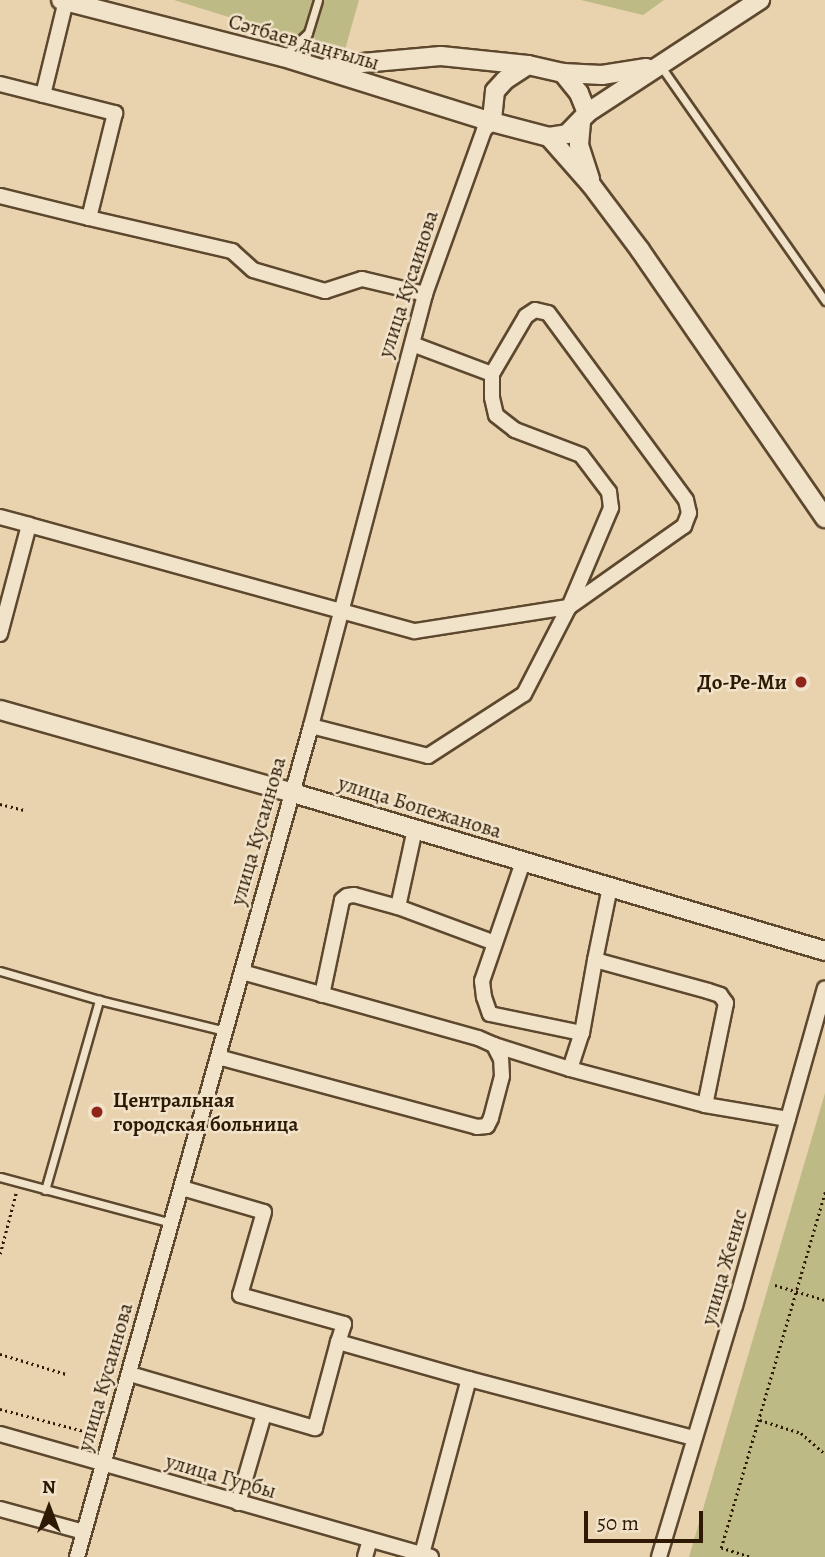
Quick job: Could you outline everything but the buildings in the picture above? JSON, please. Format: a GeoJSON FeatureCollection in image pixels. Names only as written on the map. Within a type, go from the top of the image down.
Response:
{"type":"FeatureCollection","features":[{"type":"Feature","properties":{"kind":"street"},"geometry":{"type":"LineString","coordinates":[[528,65],[505,80],[495,91],[492,122],[549,137],[567,134],[584,118],[660,64],[760,0]]}},
{"type":"Feature","properties":{"kind":"street","name":"Сәтбаев даңғылы"},"geometry":{"type":"LineString","coordinates":[[64,1],[282,57],[492,122]]}},
{"type":"Feature","properties":{"kind":"street"},"geometry":{"type":"LineString","coordinates":[[43,95],[64,1]]}},
{"type":"Feature","properties":{"kind":"street"},"geometry":{"type":"LineString","coordinates":[[314,67],[372,65],[441,56],[528,65],[563,73],[602,75],[660,64]]}},
{"type":"Feature","properties":{"kind":"street"},"geometry":{"type":"LineString","coordinates":[[563,73],[579,93],[584,118],[579,145],[592,186]]}},
{"type":"Feature","properties":{"kind":"street"},"geometry":{"type":"LineString","coordinates":[[0,85],[115,113],[89,218]]}},
{"type":"Feature","properties":{"kind":"street","name":"улица Кусаинова"},"geometry":{"type":"LineString","coordinates":[[77,1557],[293,793],[425,294],[484,130],[492,122]]}},
{"type":"Feature","properties":{"kind":"street"},"geometry":{"type":"LineString","coordinates":[[549,137],[592,186],[640,250],[825,519]]}},
{"type":"Feature","properties":{"kind":"street"},"geometry":{"type":"LineString","coordinates":[[0,196],[232,251],[253,270],[325,291],[362,279],[425,294]]}},
{"type":"Feature","properties":{"kind":"street"},"geometry":{"type":"LineString","coordinates":[[0,517],[340,613],[415,631],[569,607],[684,526],[689,513],[686,500],[548,313],[536,310],[526,316],[492,374],[492,397],[496,415],[515,430],[582,455],[609,492],[611,508],[569,607],[524,694],[428,756],[311,726]]}},
{"type":"Feature","properties":{"kind":"street"},"geometry":{"type":"LineString","coordinates":[[412,344],[492,374]]}},
{"type":"Feature","properties":{"kind":"street"},"geometry":{"type":"LineString","coordinates":[[1,629],[29,525]]}},
{"type":"Feature","properties":{"kind":"street","name":"улица Бопежанова"},"geometry":{"type":"LineString","coordinates":[[0,710],[293,793],[825,951]]}},
{"type":"Feature","properties":{"kind":"street"},"geometry":{"type":"LineString","coordinates":[[398,907],[415,829]]}},
{"type":"Feature","properties":{"kind":"street"},"geometry":{"type":"LineString","coordinates":[[523,862],[482,981],[490,1014],[582,1033]]}},
{"type":"Feature","properties":{"kind":"street"},"geometry":{"type":"LineString","coordinates":[[570,1069],[582,1033],[610,887]]}},
{"type":"Feature","properties":{"kind":"street"},"geometry":{"type":"LineString","coordinates":[[322,995],[342,900],[354,895],[398,907],[495,943]]}},
{"type":"Feature","properties":{"kind":"street"},"geometry":{"type":"LineString","coordinates":[[595,960],[720,995],[726,1003],[705,1105]]}},
{"type":"Feature","properties":{"kind":"street"},"geometry":{"type":"LineString","coordinates":[[242,972],[478,1038],[570,1069],[705,1105],[788,1119]]}},
{"type":"Feature","properties":{"kind":"street","name":"улица Женис"},"geometry":{"type":"LineString","coordinates":[[659,1557],[825,988]]}},
{"type":"Feature","properties":{"kind":"street"},"geometry":{"type":"LineString","coordinates":[[218,1057],[477,1126],[487,1126],[502,1076],[501,1059],[494,1045]]}},
{"type":"Feature","properties":{"kind":"street"},"geometry":{"type":"LineString","coordinates":[[130,1374],[315,1428],[344,1324],[240,1295],[264,1212],[182,1188]]}},
{"type":"Feature","properties":{"kind":"street"},"geometry":{"type":"LineString","coordinates":[[338,1342],[694,1438]]}},
{"type":"Feature","properties":{"kind":"street"},"geometry":{"type":"LineString","coordinates":[[426,1556],[469,1379]]}},
{"type":"Feature","properties":{"kind":"street"},"geometry":{"type":"LineString","coordinates":[[238,1503],[264,1414]]}},
{"type":"Feature","properties":{"kind":"street","name":"улица Гурбы"},"geometry":{"type":"LineString","coordinates":[[0,1434],[426,1556]]}},
{"type":"Feature","properties":{"kind":"street"},"geometry":{"type":"LineString","coordinates":[[0,1509],[84,1532]]}},
{"type":"Feature","properties":{"kind":"street"},"geometry":{"type":"LineString","coordinates":[[366,1557],[370,1540]]}},
{"type":"Feature","properties":{"kind":"lane"},"geometry":{"type":"LineString","coordinates":[[282,57],[308,33],[318,0]]}},
{"type":"Feature","properties":{"kind":"lane"},"geometry":{"type":"LineString","coordinates":[[660,64],[825,301]]}},
{"type":"Feature","properties":{"kind":"lane"},"geometry":{"type":"LineString","coordinates":[[0,971],[99,1000],[225,1031]]}},
{"type":"Feature","properties":{"kind":"lane"},"geometry":{"type":"LineString","coordinates":[[45,1190],[99,1000]]}},
{"type":"Feature","properties":{"kind":"lane"},"geometry":{"type":"LineString","coordinates":[[0,1177],[172,1223]]}},
{"type":"Feature","properties":{"kind":"path"},"geometry":{"type":"LineString","coordinates":[[0,804],[24,810]]}},
{"type":"Feature","properties":{"kind":"path"},"geometry":{"type":"LineString","coordinates":[[0,1254],[18,1183]]}},
{"type":"Feature","properties":{"kind":"path"},"geometry":{"type":"LineString","coordinates":[[749,1557],[721,1548],[825,1192]]}},
{"type":"Feature","properties":{"kind":"path"},"geometry":{"type":"LineString","coordinates":[[775,1285],[825,1300]]}},
{"type":"Feature","properties":{"kind":"path"},"geometry":{"type":"LineString","coordinates":[[0,1354],[66,1374]]}},
{"type":"Feature","properties":{"kind":"path"},"geometry":{"type":"LineString","coordinates":[[0,1409],[112,1439]]}},
{"type":"Feature","properties":{"kind":"path"},"geometry":{"type":"LineString","coordinates":[[760,1420],[801,1433],[825,1454]]}},
{"type":"Feature","properties":{"kind":"shaded area"},"geometry":{"type":"Polygon","coordinates":[[[174,0],[359,0],[344,53],[174,0]]]}},
{"type":"Feature","properties":{"kind":"shaded area"},"geometry":{"type":"Polygon","coordinates":[[[581,0],[664,0],[643,15],[581,0]]]}},
{"type":"Feature","properties":{"kind":"shaded area"},"geometry":{"type":"Polygon","coordinates":[[[825,1093],[825,1557],[689,1557],[825,1093]]]}},
{"type":"Feature","properties":{"kind":"place","name":"До-Ре-Ми"},"geometry":{"type":"Point","coordinates":[801,682]}},
{"type":"Feature","properties":{"kind":"place","name":"Центральная городская больница"},"geometry":{"type":"Point","coordinates":[97,1112]}}]}
